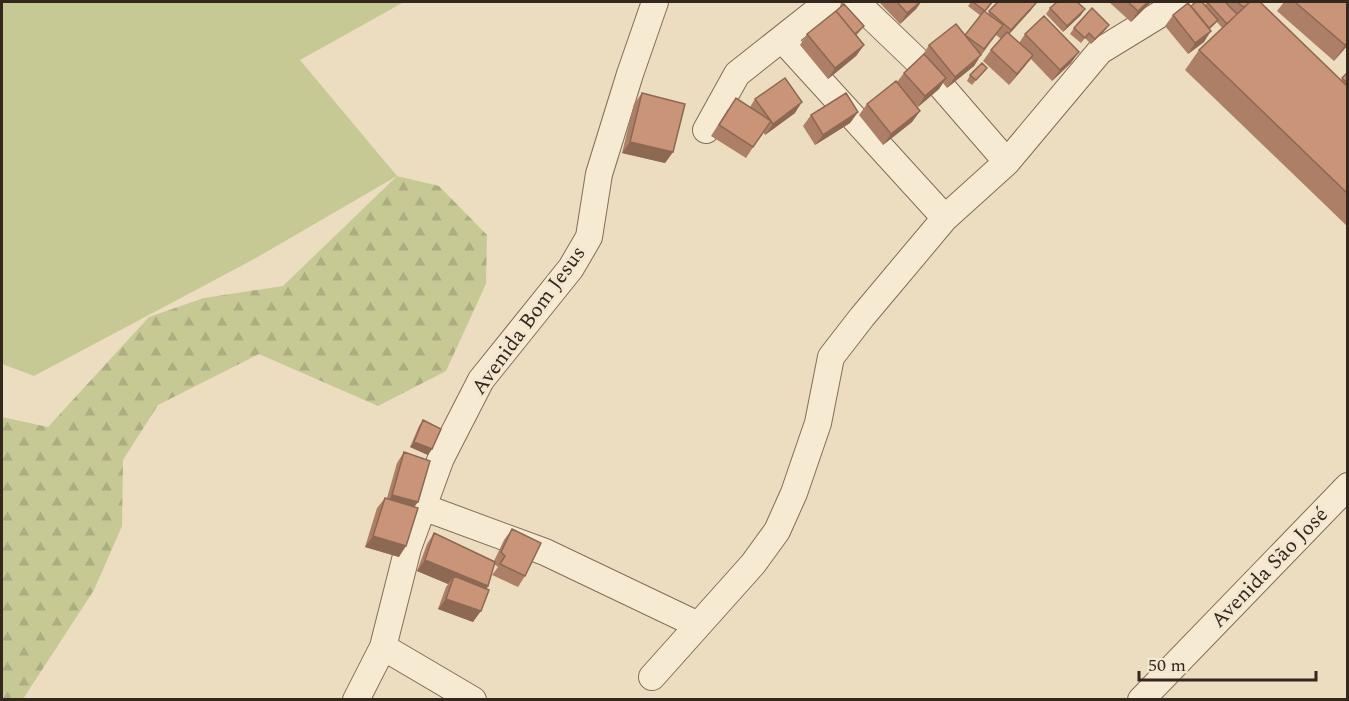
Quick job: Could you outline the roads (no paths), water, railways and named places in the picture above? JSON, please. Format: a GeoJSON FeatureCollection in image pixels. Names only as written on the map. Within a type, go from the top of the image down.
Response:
{"type":"FeatureCollection","features":[{"type":"Feature","properties":{"kind":"street","name":"Avenida Bom Jesus"},"geometry":{"type":"LineString","coordinates":[[356,699],[383,647],[408,548],[441,458],[480,380],[571,268],[589,237],[598,174],[655,2]]}},
{"type":"Feature","properties":{"kind":"street"},"geometry":{"type":"LineString","coordinates":[[706,130],[736,74],[828,2]]}},
{"type":"Feature","properties":{"kind":"street"},"geometry":{"type":"LineString","coordinates":[[856,2],[929,72],[1007,162]]}},
{"type":"Feature","properties":{"kind":"street"},"geometry":{"type":"LineString","coordinates":[[652,677],[753,564],[777,531],[794,493],[818,423],[831,357],[862,316],[945,218],[1007,162],[1100,51],[1180,2]]}},
{"type":"Feature","properties":{"kind":"street"},"geometry":{"type":"LineString","coordinates":[[782,39],[945,218]]}},
{"type":"Feature","properties":{"kind":"street","name":"Avenida São José"},"geometry":{"type":"LineString","coordinates":[[1140,699],[1347,486]]}},
{"type":"Feature","properties":{"kind":"street"},"geometry":{"type":"LineString","coordinates":[[423,507],[545,552],[698,625]]}},
{"type":"Feature","properties":{"kind":"street"},"geometry":{"type":"LineString","coordinates":[[383,647],[473,699]]}}]}
